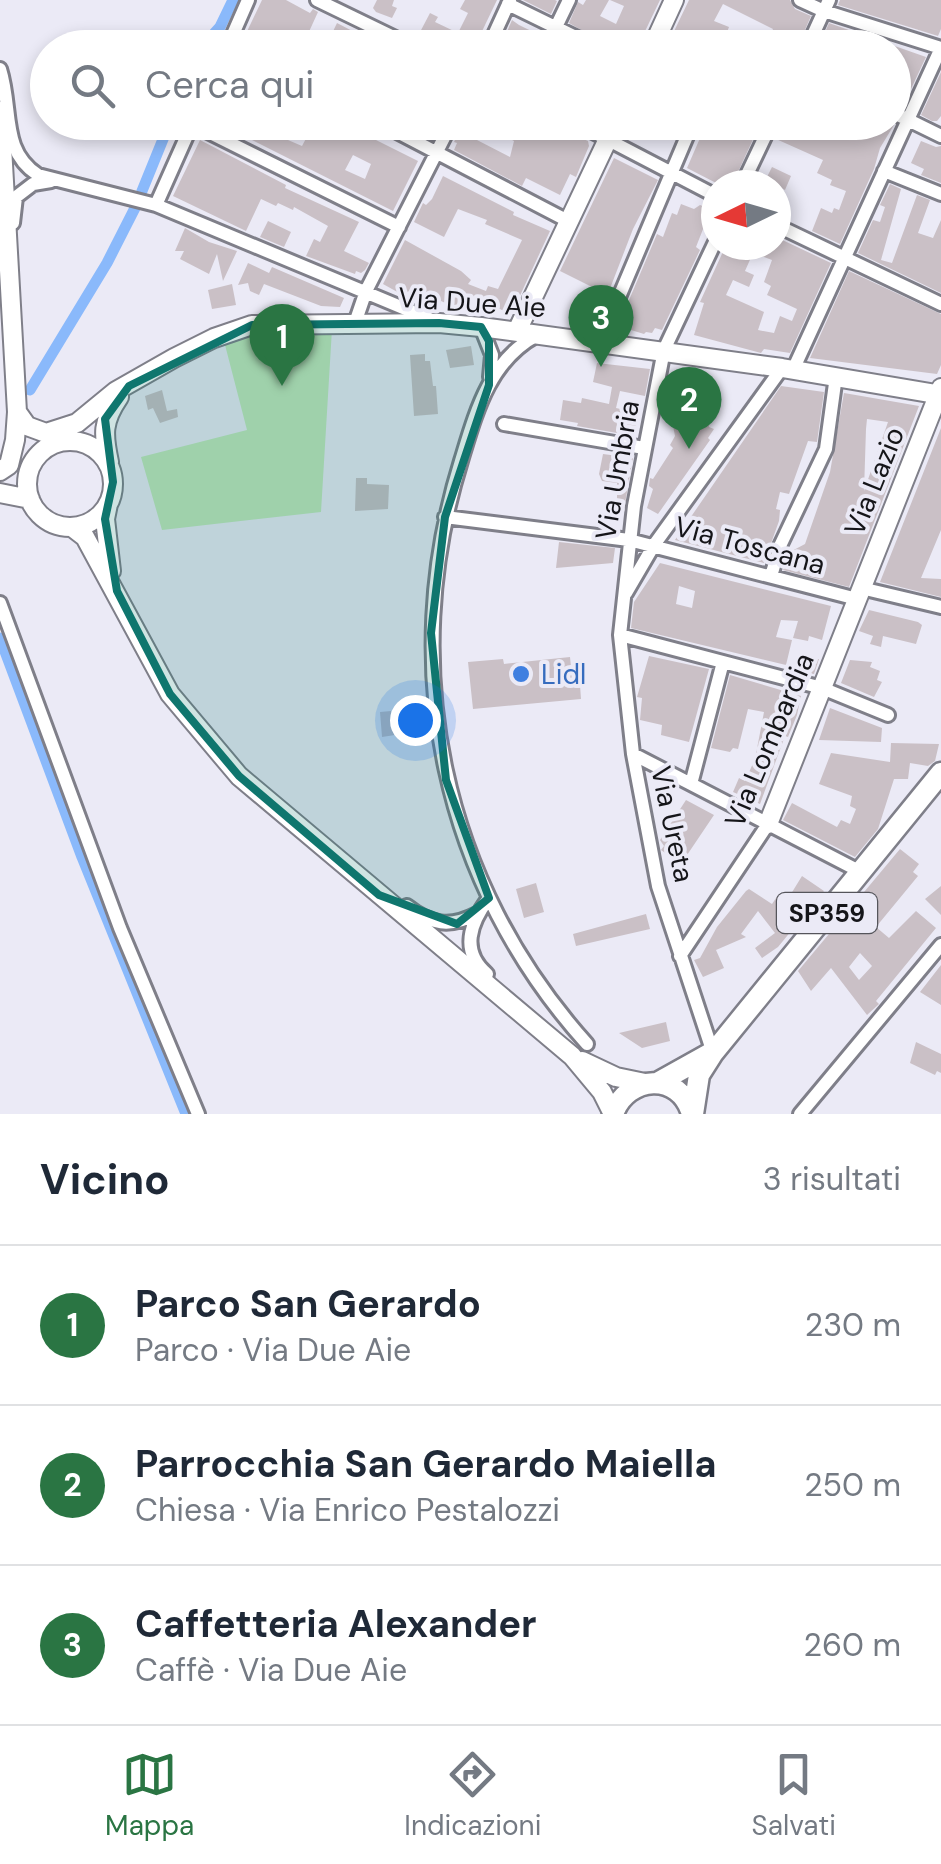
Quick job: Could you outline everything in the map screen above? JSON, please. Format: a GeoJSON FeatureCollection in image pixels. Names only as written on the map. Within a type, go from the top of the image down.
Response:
{"type":"FeatureCollection","features":[{"type":"Feature","properties":{"kind":"main road","name":"SP359"},"geometry":{"type":"LineString","coordinates":[[693,1114],[700,1075],[713,1052],[941,772]]}},
{"type":"Feature","properties":{"kind":"main road","name":"SP359"},"geometry":{"type":"LineString","coordinates":[[613,1114],[624,1094],[713,1052]]}},
{"type":"Feature","properties":{"kind":"main road","name":"SP359"},"geometry":{"type":"LineString","coordinates":[[652,1082],[682,1094],[693,1114]]}},
{"type":"Feature","properties":{"kind":"street"},"geometry":{"type":"LineString","coordinates":[[235,30],[248,0]]}},
{"type":"Feature","properties":{"kind":"street"},"geometry":{"type":"LineString","coordinates":[[317,0],[379,30]]}},
{"type":"Feature","properties":{"kind":"street"},"geometry":{"type":"LineString","coordinates":[[556,27],[569,0]]}},
{"type":"Feature","properties":{"kind":"street"},"geometry":{"type":"LineString","coordinates":[[660,30],[674,0]]}},
{"type":"Feature","properties":{"kind":"street"},"geometry":{"type":"LineString","coordinates":[[800,0],[892,30]]}},
{"type":"Feature","properties":{"kind":"street"},"geometry":{"type":"LineString","coordinates":[[497,30],[510,2],[562,30]]}},
{"type":"Feature","properties":{"kind":"street"},"geometry":{"type":"LineString","coordinates":[[816,30],[827,6]]}},
{"type":"Feature","properties":{"kind":"street"},"geometry":{"type":"LineString","coordinates":[[911,37],[941,48],[911,113]]}},
{"type":"Feature","properties":{"kind":"street"},"geometry":{"type":"LineString","coordinates":[[0,69],[8,94],[12,149],[24,166],[53,180],[152,204],[439,322]]}},
{"type":"Feature","properties":{"kind":"street"},"geometry":{"type":"LineString","coordinates":[[0,111],[16,440],[21,465],[29,473]]}},
{"type":"Feature","properties":{"kind":"street"},"geometry":{"type":"LineString","coordinates":[[911,121],[941,136]]}},
{"type":"Feature","properties":{"kind":"street"},"geometry":{"type":"LineString","coordinates":[[152,204],[184,140]]}},
{"type":"Feature","properties":{"kind":"street"},"geometry":{"type":"LineString","coordinates":[[226,140],[399,228]]}},
{"type":"Feature","properties":{"kind":"street"},"geometry":{"type":"LineString","coordinates":[[412,140],[570,222]]}},
{"type":"Feature","properties":{"kind":"street"},"geometry":{"type":"LineString","coordinates":[[355,323],[366,291],[443,140]]}},
{"type":"Feature","properties":{"kind":"street"},"geometry":{"type":"LineString","coordinates":[[608,140],[515,340],[489,385],[464,452],[445,517],[431,633],[434,710],[446,780],[489,898],[613,1114]]}},
{"type":"Feature","properties":{"kind":"street"},"geometry":{"type":"LineString","coordinates":[[625,140],[701,188]]}},
{"type":"Feature","properties":{"kind":"street"},"geometry":{"type":"LineString","coordinates":[[600,342],[685,140]]}},
{"type":"Feature","properties":{"kind":"street"},"geometry":{"type":"LineString","coordinates":[[749,170],[763,140]]}},
{"type":"Feature","properties":{"kind":"street"},"geometry":{"type":"LineString","coordinates":[[622,599],[654,545],[788,369],[899,140]]}},
{"type":"Feature","properties":{"kind":"street"},"geometry":{"type":"LineString","coordinates":[[884,171],[941,194]]}},
{"type":"Feature","properties":{"kind":"street"},"geometry":{"type":"LineString","coordinates":[[8,262],[15,248],[16,197],[33,184],[53,180]]}},
{"type":"Feature","properties":{"kind":"street"},"geometry":{"type":"LineString","coordinates":[[791,232],[941,304]]}},
{"type":"Feature","properties":{"kind":"street"},"geometry":{"type":"LineString","coordinates":[[0,245],[8,262]]}},
{"type":"Feature","properties":{"kind":"street","name":"Via Umbria"},"geometry":{"type":"LineString","coordinates":[[622,599],[644,448],[664,350],[707,260]]}},
{"type":"Feature","properties":{"kind":"street","name":"Via Due Aie"},"geometry":{"type":"LineString","coordinates":[[17,412],[27,426],[46,433],[77,423],[116,391],[214,338],[252,325],[439,322],[481,327],[515,340],[539,334],[940,392]]}},
{"type":"Feature","properties":{"kind":"street"},"geometry":{"type":"LineString","coordinates":[[481,327],[492,354],[489,385]]}},
{"type":"Feature","properties":{"kind":"street"},"geometry":{"type":"LineString","coordinates":[[492,354],[502,342],[515,340]]}},
{"type":"Feature","properties":{"kind":"street"},"geometry":{"type":"LineString","coordinates":[[771,576],[780,546],[826,448],[836,376]]}},
{"type":"Feature","properties":{"kind":"street"},"geometry":{"type":"LineString","coordinates":[[117,591],[108,560],[105,520],[112,493],[104,441],[105,419],[129,386]]}},
{"type":"Feature","properties":{"kind":"street","name":"Via Lazio"},"geometry":{"type":"LineString","coordinates":[[859,594],[940,392]]}},
{"type":"Feature","properties":{"kind":"street","name":"Via Due Aie"},"geometry":{"type":"LineString","coordinates":[[71,441],[99,406]]}},
{"type":"Feature","properties":{"kind":"street"},"geometry":{"type":"LineString","coordinates":[[17,412],[25,436],[36,448],[71,441],[96,449],[111,470]]}},
{"type":"Feature","properties":{"kind":"street"},"geometry":{"type":"LineString","coordinates":[[504,424],[644,448]]}},
{"type":"Feature","properties":{"kind":"street"},"geometry":{"type":"LineString","coordinates":[[0,474],[9,465],[16,440]]}},
{"type":"Feature","properties":{"kind":"street"},"geometry":{"type":"LineString","coordinates":[[46,448],[29,473],[30,499],[46,520],[72,527],[85,537],[170,694],[239,776],[518,1011],[616,1077],[652,1082]]}},
{"type":"Feature","properties":{"kind":"street"},"geometry":{"type":"LineString","coordinates":[[0,474],[29,473]]}},
{"type":"Feature","properties":{"kind":"street"},"geometry":{"type":"LineString","coordinates":[[0,493],[30,499]]}},
{"type":"Feature","properties":{"kind":"street"},"geometry":{"type":"LineString","coordinates":[[72,527],[93,520],[108,504]]}},
{"type":"Feature","properties":{"kind":"street","name":"Via Toscana"},"geometry":{"type":"LineString","coordinates":[[445,517],[629,540],[771,576],[941,608]]}},
{"type":"Feature","properties":{"kind":"street","name":"Via Lombardia"},"geometry":{"type":"LineString","coordinates":[[680,956],[768,824],[859,594]]}},
{"type":"Feature","properties":{"kind":"street","name":"Via Ureta"},"geometry":{"type":"LineString","coordinates":[[622,599],[620,635],[633,754],[658,886],[713,1052]]}},
{"type":"Feature","properties":{"kind":"street"},"geometry":{"type":"LineString","coordinates":[[0,604],[120,928],[198,1114]]}},
{"type":"Feature","properties":{"kind":"street"},"geometry":{"type":"LineString","coordinates":[[620,635],[822,688],[888,715]]}},
{"type":"Feature","properties":{"kind":"street"},"geometry":{"type":"LineString","coordinates":[[691,784],[723,662]]}},
{"type":"Feature","properties":{"kind":"street"},"geometry":{"type":"LineString","coordinates":[[633,754],[861,872]]}},
{"type":"Feature","properties":{"kind":"street"},"geometry":{"type":"LineString","coordinates":[[379,895],[436,923],[456,924],[477,914]]}},
{"type":"Feature","properties":{"kind":"street"},"geometry":{"type":"LineString","coordinates":[[489,898],[477,914],[470,934],[470,952],[518,1011]]}},
{"type":"Feature","properties":{"kind":"street"},"geometry":{"type":"LineString","coordinates":[[800,1114],[941,945]]}},
{"type":"Feature","properties":{"kind":"highlighted area"},"geometry":{"type":"Polygon","coordinates":[[[439,323],[481,327],[489,341],[489,385],[445,517],[431,633],[446,780],[489,898],[457,924],[379,895],[239,776],[170,694],[117,591],[105,519],[113,482],[105,419],[129,386],[252,325],[439,323]]]}},
{"type":"Feature","properties":{"kind":"green space"},"geometry":{"type":"Polygon","coordinates":[[[332,329],[321,512],[162,530],[141,457],[247,430],[224,341],[245,334],[332,329]]]}},
{"type":"Feature","properties":{"kind":"building"},"geometry":{"type":"Polygon","coordinates":[[[262,0],[286,0],[310,13],[313,9],[318,12],[310,30],[248,30],[262,0]]]}},
{"type":"Feature","properties":{"kind":"building"},"geometry":{"type":"Polygon","coordinates":[[[377,0],[394,0],[392,6],[397,8],[392,18],[376,12],[373,8],[377,0]]]}},
{"type":"Feature","properties":{"kind":"building"},"geometry":{"type":"Polygon","coordinates":[[[465,0],[497,0],[483,30],[460,30],[468,13],[460,9],[465,0]]]}},
{"type":"Feature","properties":{"kind":"building"},"geometry":{"type":"Polygon","coordinates":[[[523,0],[555,0],[557,1],[551,14],[523,0]]]}},
{"type":"Feature","properties":{"kind":"building"},"geometry":{"type":"Polygon","coordinates":[[[586,0],[609,0],[600,16],[616,24],[624,6],[610,0],[660,0],[646,30],[581,30],[569,23],[578,2],[583,5],[586,0]]]}},
{"type":"Feature","properties":{"kind":"building"},"geometry":{"type":"Polygon","coordinates":[[[689,0],[790,0],[795,9],[811,16],[805,30],[773,30],[723,4],[714,21],[729,27],[728,30],[675,30],[689,0]]]}},
{"type":"Feature","properties":{"kind":"building"},"geometry":{"type":"Polygon","coordinates":[[[840,0],[941,0],[941,29],[938,36],[838,5],[840,0]]]}},
{"type":"Feature","properties":{"kind":"building"},"geometry":{"type":"Polygon","coordinates":[[[430,13],[438,17],[435,22],[452,30],[421,30],[430,13]]]}},
{"type":"Feature","properties":{"kind":"building"},"geometry":{"type":"Polygon","coordinates":[[[512,20],[529,30],[508,30],[512,20]]]}},
{"type":"Feature","properties":{"kind":"building"},"geometry":{"type":"Polygon","coordinates":[[[829,23],[849,30],[826,30],[829,23]]]}},
{"type":"Feature","properties":{"kind":"building"},"geometry":{"type":"Polygon","coordinates":[[[911,52],[926,57],[911,89],[911,52]]]}},
{"type":"Feature","properties":{"kind":"building"},"geometry":{"type":"Polygon","coordinates":[[[941,72],[941,116],[932,121],[921,115],[941,72]]]}},
{"type":"Feature","properties":{"kind":"building"},"geometry":{"type":"Polygon","coordinates":[[[200,140],[286,185],[285,188],[359,222],[344,251],[369,263],[365,270],[355,274],[306,256],[314,239],[320,242],[328,226],[294,207],[293,210],[278,203],[276,206],[261,199],[246,231],[173,196],[200,140]]]}},
{"type":"Feature","properties":{"kind":"building"},"geometry":{"type":"Polygon","coordinates":[[[252,140],[288,140],[302,146],[305,140],[376,140],[418,161],[393,211],[252,140]],[[353,155],[345,170],[365,179],[371,164],[353,155]]]}},
{"type":"Feature","properties":{"kind":"building"},"geometry":{"type":"Polygon","coordinates":[[[477,140],[510,157],[512,140],[586,140],[589,146],[576,177],[570,174],[560,195],[526,178],[522,186],[454,150],[454,142],[477,140]]]}},
{"type":"Feature","properties":{"kind":"building"},"geometry":{"type":"Polygon","coordinates":[[[699,140],[753,140],[739,170],[701,170],[701,175],[687,168],[699,140]]]}},
{"type":"Feature","properties":{"kind":"building"},"geometry":{"type":"Polygon","coordinates":[[[778,140],[885,140],[840,244],[812,231],[821,208],[832,213],[834,208],[839,210],[846,191],[830,185],[832,180],[817,173],[823,160],[778,140]]]}},
{"type":"Feature","properties":{"kind":"building"},"geometry":{"type":"Polygon","coordinates":[[[921,141],[941,146],[941,183],[921,175],[924,169],[911,163],[921,141]]]}},
{"type":"Feature","properties":{"kind":"building"},"geometry":{"type":"Polygon","coordinates":[[[614,158],[658,180],[633,229],[594,330],[575,320],[592,287],[560,271],[614,158]]]}},
{"type":"Feature","properties":{"kind":"building"},"geometry":{"type":"Polygon","coordinates":[[[443,176],[550,231],[511,315],[479,306],[454,307],[441,301],[440,305],[410,291],[401,294],[383,284],[405,240],[461,271],[471,280],[468,284],[486,291],[488,286],[498,289],[522,240],[458,209],[444,237],[414,222],[443,176]]]}},
{"type":"Feature","properties":{"kind":"building"},"geometry":{"type":"Polygon","coordinates":[[[890,184],[901,189],[881,260],[892,263],[917,195],[930,200],[918,233],[933,238],[941,220],[941,293],[858,253],[873,220],[880,222],[885,207],[880,205],[890,184]]]}},
{"type":"Feature","properties":{"kind":"building"},"geometry":{"type":"Polygon","coordinates":[[[681,204],[694,209],[701,205],[701,234],[696,247],[700,250],[662,330],[655,328],[644,334],[618,326],[657,234],[663,237],[672,213],[677,215],[681,204]]]}},
{"type":"Feature","properties":{"kind":"building"},"geometry":{"type":"Polygon","coordinates":[[[268,221],[291,232],[284,247],[260,237],[268,221]]]}},
{"type":"Feature","properties":{"kind":"building"},"geometry":{"type":"Polygon","coordinates":[[[185,228],[209,242],[237,251],[223,281],[217,254],[209,274],[180,259],[184,251],[175,251],[185,228]]]}},
{"type":"Feature","properties":{"kind":"building"},"geometry":{"type":"Polygon","coordinates":[[[791,244],[831,263],[790,353],[764,349],[761,353],[694,335],[704,303],[700,302],[719,260],[750,260],[745,271],[754,275],[749,287],[733,280],[726,295],[764,312],[758,330],[774,333],[780,316],[792,321],[797,309],[767,295],[771,286],[764,282],[772,260],[791,260],[791,244]]]}},
{"type":"Feature","properties":{"kind":"building"},"geometry":{"type":"Polygon","coordinates":[[[248,263],[269,273],[272,267],[344,298],[340,307],[321,306],[264,284],[259,295],[250,291],[248,283],[238,285],[248,263]]]}},
{"type":"Feature","properties":{"kind":"building"},"geometry":{"type":"Polygon","coordinates":[[[849,271],[941,314],[941,365],[937,374],[810,358],[849,271]]]}},
{"type":"Feature","properties":{"kind":"building"},"geometry":{"type":"Polygon","coordinates":[[[232,284],[236,305],[212,309],[208,290],[232,284]]]}},
{"type":"Feature","properties":{"kind":"building"},"geometry":{"type":"Polygon","coordinates":[[[471,346],[474,365],[450,368],[446,350],[471,346]]]}},
{"type":"Feature","properties":{"kind":"building"},"geometry":{"type":"Polygon","coordinates":[[[425,354],[436,386],[438,414],[414,416],[410,355],[425,354]]]}},
{"type":"Feature","properties":{"kind":"building"},"geometry":{"type":"Polygon","coordinates":[[[597,363],[650,369],[645,396],[620,391],[616,408],[638,413],[634,436],[560,420],[563,400],[581,403],[582,398],[609,404],[612,387],[593,382],[597,363]]]}},
{"type":"Feature","properties":{"kind":"building"},"geometry":{"type":"Polygon","coordinates":[[[781,386],[824,392],[817,442],[808,441],[789,494],[780,492],[776,509],[780,510],[779,521],[764,563],[675,540],[781,386]]]}},
{"type":"Feature","properties":{"kind":"building"},"geometry":{"type":"Polygon","coordinates":[[[162,390],[167,411],[177,409],[178,417],[160,423],[153,408],[148,410],[145,396],[162,390]]]}},
{"type":"Feature","properties":{"kind":"building"},"geometry":{"type":"Polygon","coordinates":[[[844,393],[919,406],[849,587],[783,570],[788,553],[805,544],[830,472],[844,393]],[[867,419],[864,491],[888,422],[867,419]]]}},
{"type":"Feature","properties":{"kind":"building"},"geometry":{"type":"Polygon","coordinates":[[[695,410],[714,429],[658,514],[647,508],[653,489],[649,486],[650,478],[673,448],[673,426],[695,410]]]}},
{"type":"Feature","properties":{"kind":"building"},"geometry":{"type":"Polygon","coordinates":[[[941,428],[941,530],[921,578],[941,579],[941,597],[880,582],[941,428]]]}},
{"type":"Feature","properties":{"kind":"building"},"geometry":{"type":"Polygon","coordinates":[[[603,454],[633,458],[624,509],[617,508],[617,483],[602,481],[599,474],[603,454]]]}},
{"type":"Feature","properties":{"kind":"building"},"geometry":{"type":"Polygon","coordinates":[[[356,478],[367,478],[367,484],[389,485],[388,509],[355,511],[356,478]]]}},
{"type":"Feature","properties":{"kind":"building"},"geometry":{"type":"Polygon","coordinates":[[[559,542],[615,548],[613,563],[556,568],[559,542]]]}},
{"type":"Feature","properties":{"kind":"building"},"geometry":{"type":"Polygon","coordinates":[[[660,563],[831,606],[822,640],[809,636],[808,641],[793,638],[798,621],[781,620],[776,637],[792,640],[786,665],[631,628],[634,602],[660,563]],[[679,586],[676,604],[692,608],[695,591],[679,586]]]}},
{"type":"Feature","properties":{"kind":"building"},"geometry":{"type":"Polygon","coordinates":[[[869,610],[918,622],[922,625],[916,644],[883,636],[881,647],[870,644],[873,636],[859,631],[869,610]]]}},
{"type":"Feature","properties":{"kind":"building"},"geometry":{"type":"Polygon","coordinates":[[[649,656],[709,669],[689,742],[661,735],[662,725],[640,720],[642,698],[637,697],[649,656]]]}},
{"type":"Feature","properties":{"kind":"building","name":"Lidl"},"geometry":{"type":"Polygon","coordinates":[[[570,657],[573,685],[580,685],[581,699],[473,709],[468,662],[503,659],[504,664],[570,657]]]}},
{"type":"Feature","properties":{"kind":"building"},"geometry":{"type":"Polygon","coordinates":[[[803,659],[819,659],[814,674],[801,672],[803,659]]]}},
{"type":"Feature","properties":{"kind":"building"},"geometry":{"type":"Polygon","coordinates":[[[850,660],[872,662],[870,667],[880,671],[877,680],[882,682],[874,697],[841,683],[850,660]]]}},
{"type":"Feature","properties":{"kind":"building"},"geometry":{"type":"Polygon","coordinates":[[[730,675],[801,696],[797,715],[788,737],[785,736],[760,804],[733,792],[739,778],[745,781],[755,759],[764,712],[748,709],[738,749],[730,752],[711,748],[730,675]]]}},
{"type":"Feature","properties":{"kind":"building"},"geometry":{"type":"Polygon","coordinates":[[[830,708],[882,728],[881,742],[819,740],[830,708]]]}},
{"type":"Feature","properties":{"kind":"building"},"geometry":{"type":"Polygon","coordinates":[[[391,711],[395,735],[382,737],[380,712],[391,711]]]}},
{"type":"Feature","properties":{"kind":"building"},"geometry":{"type":"Polygon","coordinates":[[[891,743],[939,744],[935,761],[928,766],[910,763],[908,779],[894,779],[878,829],[855,857],[783,820],[792,803],[837,827],[841,820],[850,824],[856,809],[850,806],[852,796],[819,784],[831,753],[890,762],[891,743]]]}},
{"type":"Feature","properties":{"kind":"building"},"geometry":{"type":"Polygon","coordinates":[[[686,800],[714,815],[681,864],[661,850],[664,846],[660,840],[686,800]]]}},
{"type":"Feature","properties":{"kind":"building"},"geometry":{"type":"Polygon","coordinates":[[[900,849],[919,864],[913,872],[918,876],[876,927],[889,938],[916,911],[936,928],[867,1015],[831,968],[811,991],[798,971],[900,849]],[[860,953],[849,967],[859,980],[872,966],[860,953]]]}},
{"type":"Feature","properties":{"kind":"building"},"geometry":{"type":"Polygon","coordinates":[[[802,876],[824,891],[778,947],[762,958],[755,948],[775,933],[758,911],[741,934],[746,937],[716,950],[724,968],[703,977],[694,960],[700,958],[717,927],[746,891],[749,889],[772,904],[778,895],[786,902],[802,876]]]}},
{"type":"Feature","properties":{"kind":"building"},"geometry":{"type":"Polygon","coordinates":[[[536,883],[544,912],[524,918],[516,889],[536,883]]]}},
{"type":"Feature","properties":{"kind":"building"},"geometry":{"type":"Polygon","coordinates":[[[941,886],[941,915],[925,899],[941,886]]]}},
{"type":"Feature","properties":{"kind":"building"},"geometry":{"type":"Polygon","coordinates":[[[646,914],[650,929],[576,946],[573,934],[646,914]]]}},
{"type":"Feature","properties":{"kind":"building"},"geometry":{"type":"Polygon","coordinates":[[[941,965],[941,1005],[920,992],[941,965]]]}},
{"type":"Feature","properties":{"kind":"building"},"geometry":{"type":"Polygon","coordinates":[[[666,1022],[670,1041],[642,1048],[619,1033],[666,1022]]]}},
{"type":"Feature","properties":{"kind":"building"},"geometry":{"type":"Polygon","coordinates":[[[916,1042],[941,1054],[941,1073],[937,1071],[935,1075],[910,1063],[916,1042]]]}},
{"type":"Feature","properties":{"kind":"waterway"},"geometry":{"type":"LineString","coordinates":[[217,30],[233,0]]}},
{"type":"Feature","properties":{"kind":"waterway"},"geometry":{"type":"LineString","coordinates":[[142,191],[163,140]]}},
{"type":"Feature","properties":{"kind":"waterway"},"geometry":{"type":"LineString","coordinates":[[30,390],[107,263],[137,204]]}},
{"type":"Feature","properties":{"kind":"waterway"},"geometry":{"type":"LineString","coordinates":[[0,638],[82,857],[186,1114]]}},
{"type":"Feature","properties":{"kind":"place","name":"Caffetteria Alexander"},"geometry":{"type":"Point","coordinates":[601,367]}},
{"type":"Feature","properties":{"kind":"place","name":"Parco San Gerardo"},"geometry":{"type":"Point","coordinates":[282,386]}},
{"type":"Feature","properties":{"kind":"place","name":"Parrocchia San Gerardo Maiella"},"geometry":{"type":"Point","coordinates":[689,449]}},
{"type":"Feature","properties":{"kind":"place","name":"Lidl"},"geometry":{"type":"Point","coordinates":[521,674]}}]}
